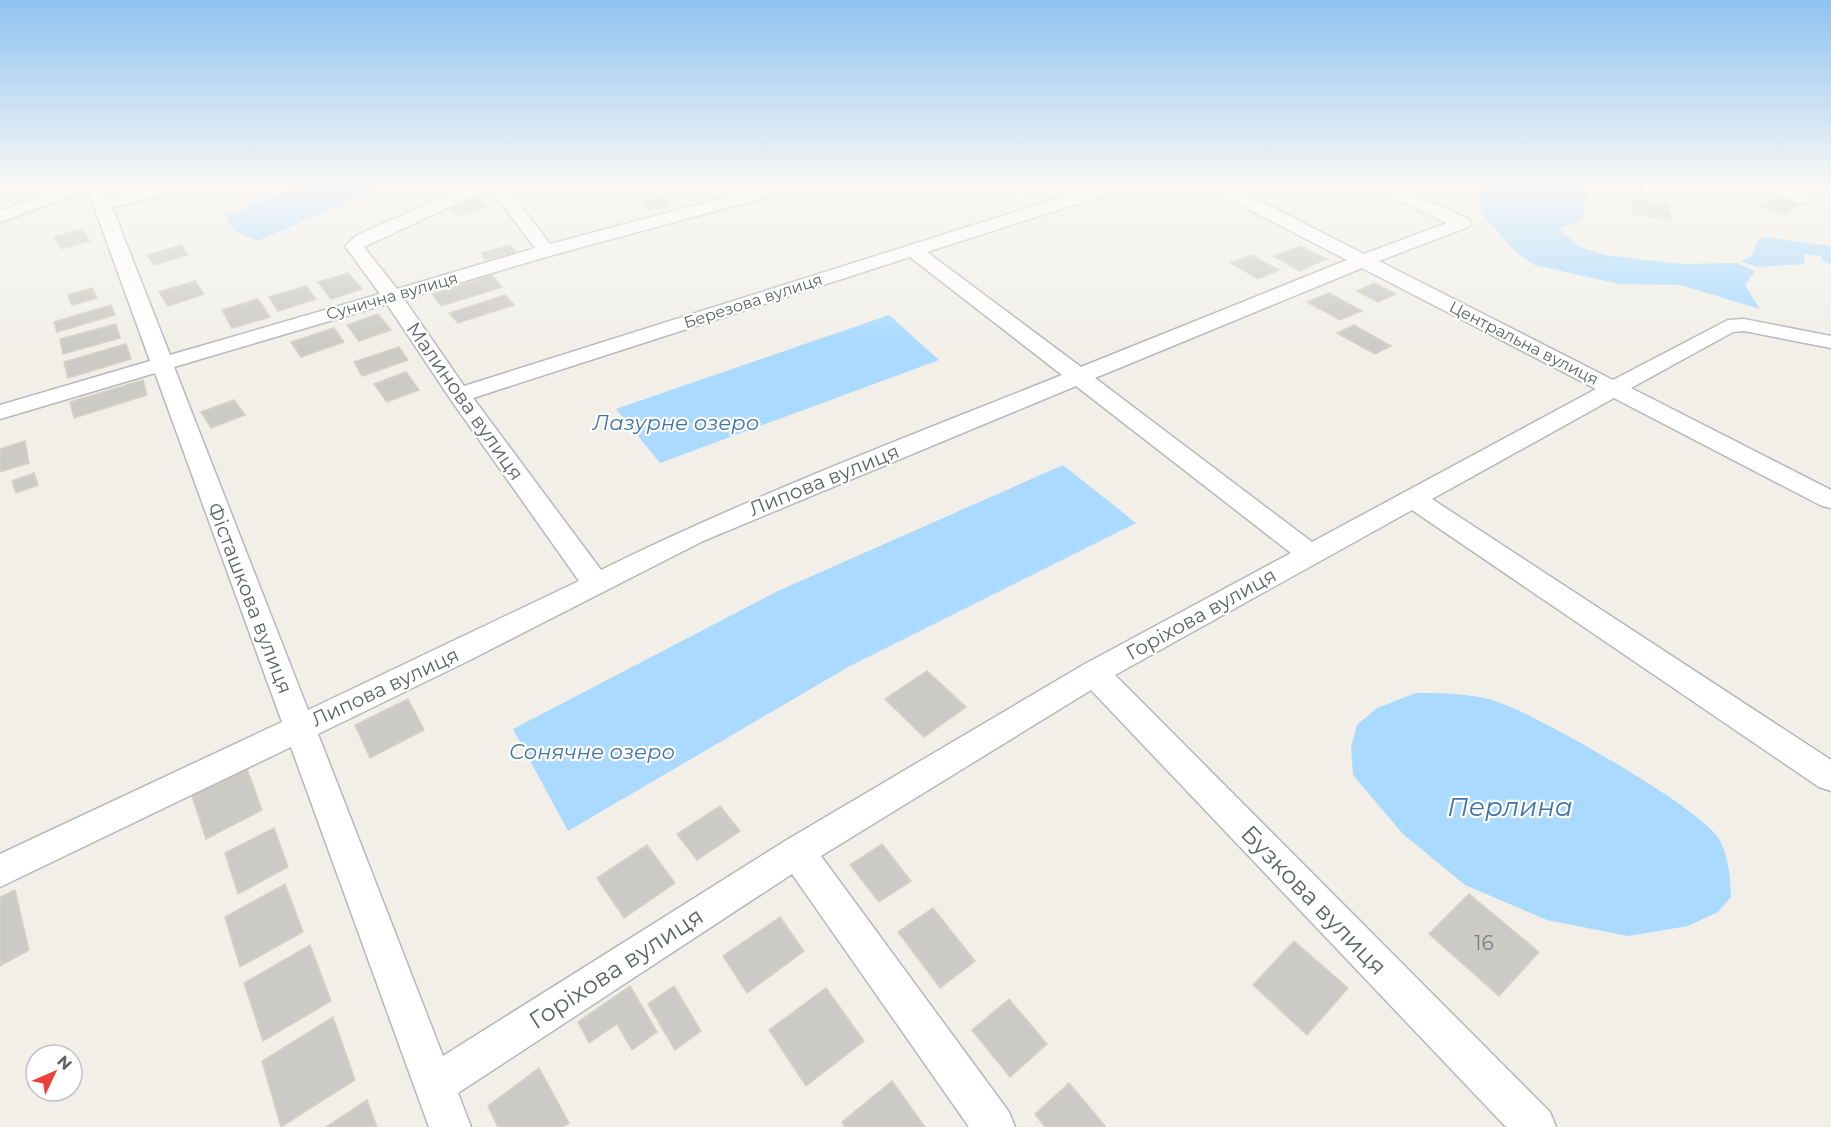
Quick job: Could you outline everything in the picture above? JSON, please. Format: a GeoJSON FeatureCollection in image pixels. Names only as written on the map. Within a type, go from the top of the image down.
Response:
{"type":"FeatureCollection","features":[{"type":"Feature","properties":{"kind":"street","name":"Фісташкова вулиця"},"geometry":{"type":"LineString","coordinates":[[115,239],[450,1127]]}},
{"type":"Feature","properties":{"kind":"street","name":"Малинова вулиця"},"geometry":{"type":"LineString","coordinates":[[364,239],[354,246],[596,584]]}},
{"type":"Feature","properties":{"kind":"street"},"geometry":{"type":"LineString","coordinates":[[537,239],[546,251]]}},
{"type":"Feature","properties":{"kind":"street","name":"Сунична вулиця"},"geometry":{"type":"LineString","coordinates":[[0,412],[592,239]]}},
{"type":"Feature","properties":{"kind":"street","name":"Березова вулиця"},"geometry":{"type":"LineString","coordinates":[[459,395],[949,239]]}},
{"type":"Feature","properties":{"kind":"street","name":"Центральна вулиця"},"geometry":{"type":"LineString","coordinates":[[1319,239],[1831,500]]}},
{"type":"Feature","properties":{"kind":"street","name":"Липова вулиця"},"geometry":{"type":"LineString","coordinates":[[0,871],[694,535],[777,499],[1421,239]]}},
{"type":"Feature","properties":{"kind":"street"},"geometry":{"type":"LineString","coordinates":[[913,250],[1077,378],[1310,554]]}},
{"type":"Feature","properties":{"kind":"street","name":"Горіхова вулиця"},"geometry":{"type":"LineString","coordinates":[[434,1085],[797,852],[1094,673],[1611,388],[1728,326],[1744,325],[1831,342]]}},
{"type":"Feature","properties":{"kind":"street"},"geometry":{"type":"LineString","coordinates":[[1412,498],[1826,765]]}},
{"type":"Feature","properties":{"kind":"street","name":"Бузкова вулиця"},"geometry":{"type":"LineString","coordinates":[[1094,673],[1535,1127]]}},
{"type":"Feature","properties":{"kind":"street"},"geometry":{"type":"LineString","coordinates":[[797,852],[994,1127]]}},
{"type":"Feature","properties":{"kind":"water"},"geometry":{"type":"Polygon","coordinates":[[[1504,239],[1570,239],[1580,247],[1604,255],[1683,264],[1737,263],[1755,271],[1745,285],[1760,309],[1680,285],[1620,284],[1534,265],[1514,250],[1504,239]]]}},
{"type":"Feature","properties":{"kind":"water"},"geometry":{"type":"Polygon","coordinates":[[[1762,239],[1777,239],[1831,246],[1831,264],[1825,263],[1821,256],[1804,254],[1805,264],[1756,267],[1741,261],[1752,256],[1757,241],[1762,239]]]}},
{"type":"Feature","properties":{"kind":"water","name":"Лазурне озеро"},"geometry":{"type":"Polygon","coordinates":[[[889,315],[939,360],[660,463],[616,409],[889,315]]]}},
{"type":"Feature","properties":{"kind":"water","name":"Сонячне озеро"},"geometry":{"type":"Polygon","coordinates":[[[1063,465],[1136,523],[850,666],[568,831],[513,729],[778,591],[1063,465]]]}},
{"type":"Feature","properties":{"kind":"water","name":"Перлина"},"geometry":{"type":"Polygon","coordinates":[[[1416,693],[1467,695],[1498,702],[1546,724],[1651,785],[1706,824],[1719,839],[1727,860],[1731,897],[1718,912],[1688,926],[1628,936],[1547,920],[1465,885],[1403,834],[1353,775],[1351,747],[1357,725],[1377,708],[1416,693]]]}},
{"type":"Feature","properties":{"kind":"building"},"geometry":{"type":"Polygon","coordinates":[[[55,239],[88,239],[90,241],[62,249],[55,239]]]}},
{"type":"Feature","properties":{"kind":"building"},"geometry":{"type":"Polygon","coordinates":[[[181,245],[188,255],[154,265],[147,255],[181,245]]]}},
{"type":"Feature","properties":{"kind":"building"},"geometry":{"type":"Polygon","coordinates":[[[511,245],[516,252],[485,260],[481,253],[511,245]]]}},
{"type":"Feature","properties":{"kind":"building"},"geometry":{"type":"Polygon","coordinates":[[[1300,246],[1327,259],[1299,271],[1273,256],[1300,246]]]}},
{"type":"Feature","properties":{"kind":"building"},"geometry":{"type":"Polygon","coordinates":[[[1251,255],[1279,270],[1258,279],[1231,263],[1251,255]]]}},
{"type":"Feature","properties":{"kind":"building"},"geometry":{"type":"Polygon","coordinates":[[[348,273],[362,289],[331,299],[318,282],[348,273]]]}},
{"type":"Feature","properties":{"kind":"building"},"geometry":{"type":"Polygon","coordinates":[[[492,275],[502,287],[441,306],[432,294],[492,275]]]}},
{"type":"Feature","properties":{"kind":"building"},"geometry":{"type":"Polygon","coordinates":[[[195,281],[204,294],[168,306],[159,292],[195,281]]]}},
{"type":"Feature","properties":{"kind":"building"},"geometry":{"type":"Polygon","coordinates":[[[1374,283],[1396,294],[1378,302],[1357,291],[1374,283]]]}},
{"type":"Feature","properties":{"kind":"building"},"geometry":{"type":"Polygon","coordinates":[[[306,286],[316,299],[278,311],[269,297],[306,286]]]}},
{"type":"Feature","properties":{"kind":"building"},"geometry":{"type":"Polygon","coordinates":[[[92,288],[97,298],[72,305],[68,295],[92,288]]]}},
{"type":"Feature","properties":{"kind":"building"},"geometry":{"type":"Polygon","coordinates":[[[1329,293],[1362,311],[1340,320],[1307,302],[1329,293]]]}},
{"type":"Feature","properties":{"kind":"building"},"geometry":{"type":"Polygon","coordinates":[[[505,295],[514,305],[458,323],[449,313],[505,295]]]}},
{"type":"Feature","properties":{"kind":"building"},"geometry":{"type":"Polygon","coordinates":[[[258,299],[270,317],[232,328],[222,310],[258,299]]]}},
{"type":"Feature","properties":{"kind":"building"},"geometry":{"type":"Polygon","coordinates":[[[111,305],[115,315],[57,332],[54,322],[111,305]]]}},
{"type":"Feature","properties":{"kind":"building"},"geometry":{"type":"Polygon","coordinates":[[[378,314],[391,330],[359,341],[347,325],[378,314]]]}},
{"type":"Feature","properties":{"kind":"building"},"geometry":{"type":"Polygon","coordinates":[[[116,324],[120,338],[63,354],[60,339],[116,324]]]}},
{"type":"Feature","properties":{"kind":"building"},"geometry":{"type":"Polygon","coordinates":[[[1354,325],[1391,346],[1375,354],[1337,333],[1354,325]]]}},
{"type":"Feature","properties":{"kind":"building"},"geometry":{"type":"Polygon","coordinates":[[[334,328],[344,342],[301,357],[291,342],[334,328]]]}},
{"type":"Feature","properties":{"kind":"building"},"geometry":{"type":"Polygon","coordinates":[[[126,344],[131,359],[68,378],[64,362],[126,344]]]}},
{"type":"Feature","properties":{"kind":"building"},"geometry":{"type":"Polygon","coordinates":[[[399,347],[408,360],[362,376],[354,362],[399,347]]]}},
{"type":"Feature","properties":{"kind":"building"},"geometry":{"type":"Polygon","coordinates":[[[406,372],[419,390],[387,402],[374,384],[406,372]]]}},
{"type":"Feature","properties":{"kind":"building"},"geometry":{"type":"Polygon","coordinates":[[[143,380],[147,395],[74,418],[70,402],[143,380]]]}},
{"type":"Feature","properties":{"kind":"building"},"geometry":{"type":"Polygon","coordinates":[[[234,400],[245,415],[211,428],[201,412],[234,400]]]}},
{"type":"Feature","properties":{"kind":"building"},"geometry":{"type":"Polygon","coordinates":[[[25,441],[29,463],[0,472],[0,449],[25,441]]]}},
{"type":"Feature","properties":{"kind":"building"},"geometry":{"type":"Polygon","coordinates":[[[34,473],[38,485],[16,493],[12,481],[34,473]]]}},
{"type":"Feature","properties":{"kind":"building"},"geometry":{"type":"Polygon","coordinates":[[[927,671],[966,707],[924,737],[885,699],[927,671]]]}},
{"type":"Feature","properties":{"kind":"building"},"geometry":{"type":"Polygon","coordinates":[[[408,699],[424,730],[370,758],[355,725],[408,699]]]}},
{"type":"Feature","properties":{"kind":"building"},"geometry":{"type":"Polygon","coordinates":[[[247,769],[262,810],[206,839],[192,796],[247,769]]]}},
{"type":"Feature","properties":{"kind":"building"},"geometry":{"type":"Polygon","coordinates":[[[720,806],[740,831],[697,860],[677,834],[720,806]]]}},
{"type":"Feature","properties":{"kind":"building"},"geometry":{"type":"Polygon","coordinates":[[[274,828],[288,867],[238,894],[225,853],[274,828]]]}},
{"type":"Feature","properties":{"kind":"building"},"geometry":{"type":"Polygon","coordinates":[[[882,844],[911,881],[879,902],[850,865],[882,844]]]}},
{"type":"Feature","properties":{"kind":"building"},"geometry":{"type":"Polygon","coordinates":[[[647,845],[675,883],[624,918],[597,878],[647,845]]]}},
{"type":"Feature","properties":{"kind":"building"},"geometry":{"type":"Polygon","coordinates":[[[285,884],[303,932],[240,967],[225,917],[285,884]]]}},
{"type":"Feature","properties":{"kind":"building"},"geometry":{"type":"Polygon","coordinates":[[[15,890],[29,950],[0,966],[0,897],[15,890]]]}},
{"type":"Feature","properties":{"kind":"building"},"geometry":{"type":"Polygon","coordinates":[[[1469,894],[1539,952],[1499,996],[1429,934],[1469,894]]]}},
{"type":"Feature","properties":{"kind":"building"},"geometry":{"type":"Polygon","coordinates":[[[933,908],[975,961],[940,988],[898,932],[933,908]]]}},
{"type":"Feature","properties":{"kind":"building"},"geometry":{"type":"Polygon","coordinates":[[[780,917],[804,951],[747,993],[723,956],[780,917]]]}},
{"type":"Feature","properties":{"kind":"building"},"geometry":{"type":"Polygon","coordinates":[[[1294,941],[1348,988],[1307,1035],[1253,985],[1294,941]]]}},
{"type":"Feature","properties":{"kind":"building"},"geometry":{"type":"Polygon","coordinates":[[[310,945],[331,1001],[263,1041],[244,983],[310,945]]]}},
{"type":"Feature","properties":{"kind":"building"},"geometry":{"type":"Polygon","coordinates":[[[630,986],[657,1032],[632,1050],[617,1024],[589,1043],[578,1022],[630,986]]]}},
{"type":"Feature","properties":{"kind":"building"},"geometry":{"type":"Polygon","coordinates":[[[674,986],[701,1031],[675,1050],[648,1004],[674,986]]]}},
{"type":"Feature","properties":{"kind":"building"},"geometry":{"type":"Polygon","coordinates":[[[826,988],[864,1041],[806,1086],[769,1030],[826,988]]]}},
{"type":"Feature","properties":{"kind":"building"},"geometry":{"type":"Polygon","coordinates":[[[1009,999],[1047,1044],[1010,1077],[972,1030],[1009,999]]]}},
{"type":"Feature","properties":{"kind":"building"},"geometry":{"type":"Polygon","coordinates":[[[333,1017],[355,1080],[281,1127],[262,1061],[333,1017]]]}},
{"type":"Feature","properties":{"kind":"building"},"geometry":{"type":"Polygon","coordinates":[[[539,1068],[569,1123],[563,1127],[498,1127],[488,1106],[539,1068]]]}},
{"type":"Feature","properties":{"kind":"building"},"geometry":{"type":"Polygon","coordinates":[[[892,1081],[925,1127],[845,1127],[842,1122],[892,1081]]]}},
{"type":"Feature","properties":{"kind":"building"},"geometry":{"type":"Polygon","coordinates":[[[1069,1083],[1106,1127],[1045,1127],[1035,1114],[1069,1083]]]}},
{"type":"Feature","properties":{"kind":"building"},"geometry":{"type":"Polygon","coordinates":[[[367,1100],[377,1127],[326,1127],[367,1100]]]}}]}
